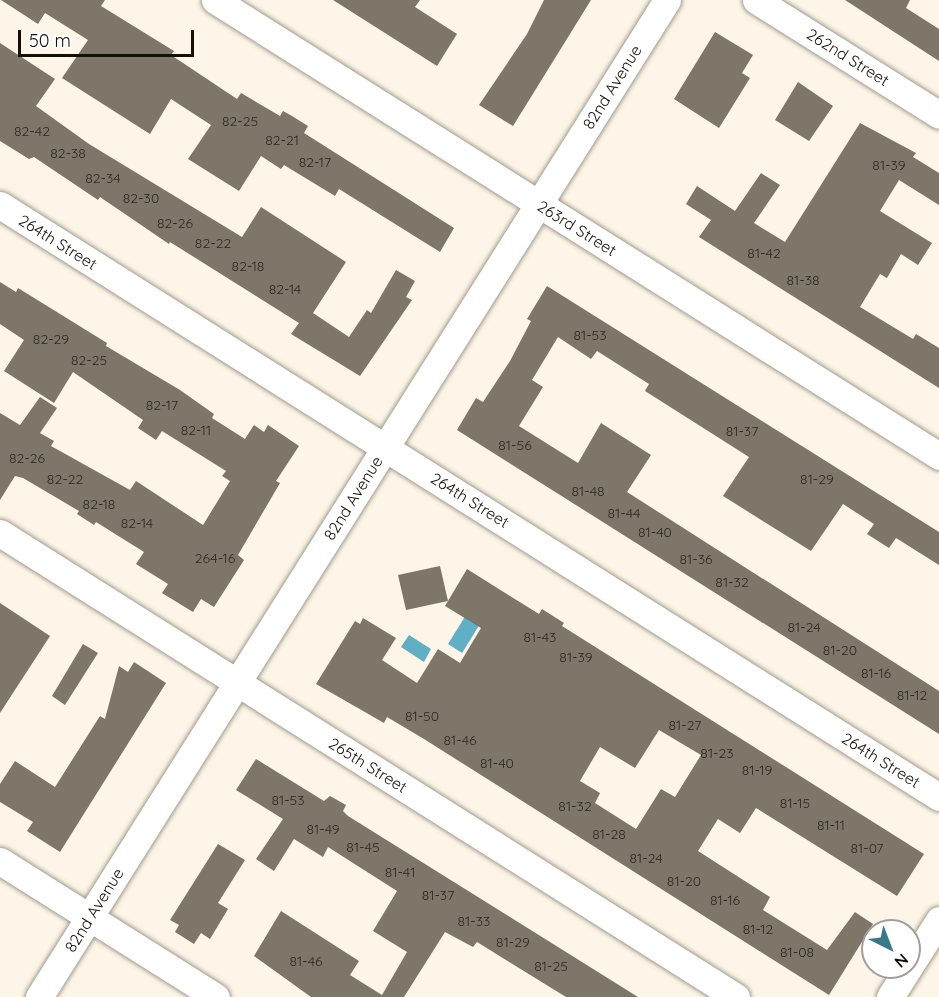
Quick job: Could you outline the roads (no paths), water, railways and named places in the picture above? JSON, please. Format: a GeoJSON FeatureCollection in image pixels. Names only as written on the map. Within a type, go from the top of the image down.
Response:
{"type":"FeatureCollection","features":[{"type":"Feature","properties":{"kind":"street","name":"263rd Street"},"geometry":{"type":"LineString","coordinates":[[215,0],[939,456]]}},
{"type":"Feature","properties":{"kind":"street","name":"82nd Avenue"},"geometry":{"type":"LineString","coordinates":[[39,997],[667,0]]}},
{"type":"Feature","properties":{"kind":"street","name":"262nd Street"},"geometry":{"type":"LineString","coordinates":[[756,0],[939,115]]}},
{"type":"Feature","properties":{"kind":"street","name":"264th Street"},"geometry":{"type":"LineString","coordinates":[[0,205],[939,796]]}},
{"type":"Feature","properties":{"kind":"street","name":"265th Street"},"geometry":{"type":"LineString","coordinates":[[0,533],[736,997]]}},
{"type":"Feature","properties":{"kind":"street"},"geometry":{"type":"LineString","coordinates":[[0,861],[216,997]]}},
{"type":"Feature","properties":{"kind":"street"},"geometry":{"type":"LineString","coordinates":[[890,997],[939,920]]}},
{"type":"Feature","properties":{"kind":"water"},"geometry":{"type":"Polygon","coordinates":[[[466,615],[480,624],[462,653],[448,644],[466,615]]]}},
{"type":"Feature","properties":{"kind":"water"},"geometry":{"type":"Polygon","coordinates":[[[409,635],[431,649],[424,662],[401,647],[409,635]]]}}]}
